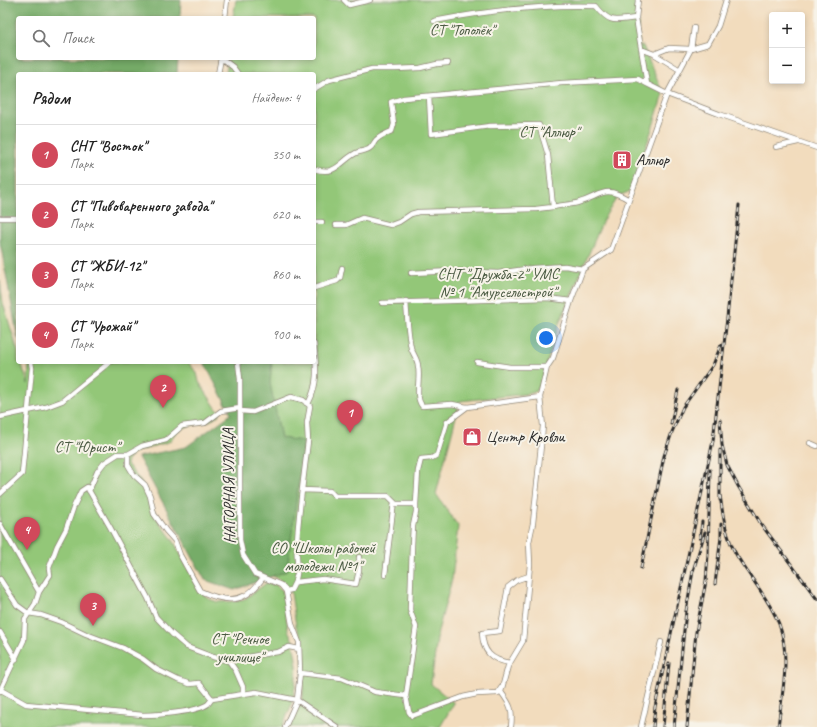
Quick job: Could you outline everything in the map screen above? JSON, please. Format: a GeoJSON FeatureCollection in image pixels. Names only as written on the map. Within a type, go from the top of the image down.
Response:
{"type":"FeatureCollection","features":[{"type":"Feature","properties":{"kind":"street"},"geometry":{"type":"LineString","coordinates":[[225,16],[227,0]]}},
{"type":"Feature","properties":{"kind":"street"},"geometry":{"type":"LineString","coordinates":[[344,0],[349,5],[370,0]]}},
{"type":"Feature","properties":{"kind":"street"},"geometry":{"type":"LineString","coordinates":[[638,0],[636,18],[647,84]]}},
{"type":"Feature","properties":{"kind":"street"},"geometry":{"type":"LineString","coordinates":[[654,54],[669,48],[691,49],[708,44],[718,26],[726,0]]}},
{"type":"Feature","properties":{"kind":"street"},"geometry":{"type":"LineString","coordinates":[[434,21],[470,14],[576,5],[596,6],[604,16],[611,20],[636,18]]}},
{"type":"Feature","properties":{"kind":"street"},"geometry":{"type":"LineString","coordinates":[[512,727],[510,703],[501,692],[508,666],[523,641],[530,564],[529,542],[533,523],[543,426],[540,397],[547,367],[553,358],[571,301],[584,269],[611,250],[667,94],[691,49],[694,28]]}},
{"type":"Feature","properties":{"kind":"street"},"geometry":{"type":"LineString","coordinates":[[641,49],[654,54],[680,70]]}},
{"type":"Feature","properties":{"kind":"street"},"geometry":{"type":"LineString","coordinates":[[218,72],[221,60]]}},
{"type":"Feature","properties":{"kind":"street"},"geometry":{"type":"LineString","coordinates":[[224,60],[233,67],[237,72]]}},
{"type":"Feature","properties":{"kind":"street"},"geometry":{"type":"LineString","coordinates":[[316,88],[329,80],[372,68],[395,70],[420,68],[437,64],[448,64]]}},
{"type":"Feature","properties":{"kind":"street"},"geometry":{"type":"LineString","coordinates":[[316,168],[329,171],[340,166],[350,156],[370,148],[375,140],[392,131],[394,124],[391,102],[404,98],[562,83],[638,79],[667,94],[719,114],[817,148]]}},
{"type":"Feature","properties":{"kind":"street"},"geometry":{"type":"LineString","coordinates":[[429,96],[431,134],[490,126],[539,125],[548,155],[553,206]]}},
{"type":"Feature","properties":{"kind":"street"},"geometry":{"type":"LineString","coordinates":[[776,147],[798,142]]}},
{"type":"Feature","properties":{"kind":"street"},"geometry":{"type":"LineString","coordinates":[[336,225],[346,225],[362,218],[391,225],[399,222],[411,214],[418,212],[536,209],[577,203],[604,191],[618,193],[629,200]]}},
{"type":"Feature","properties":{"kind":"street"},"geometry":{"type":"LineString","coordinates":[[0,218],[16,218]]}},
{"type":"Feature","properties":{"kind":"street"},"geometry":{"type":"LineString","coordinates":[[316,222],[322,222]]}},
{"type":"Feature","properties":{"kind":"street"},"geometry":{"type":"LineString","coordinates":[[411,273],[453,271],[498,273],[533,268],[565,266],[584,269]]}},
{"type":"Feature","properties":{"kind":"street"},"geometry":{"type":"LineString","coordinates":[[316,287],[337,281],[340,278],[342,268]]}},
{"type":"Feature","properties":{"kind":"street"},"geometry":{"type":"LineString","coordinates":[[382,303],[406,301],[547,298],[571,301]]}},
{"type":"Feature","properties":{"kind":"street"},"geometry":{"type":"LineString","coordinates":[[406,301],[409,337],[412,352],[418,365],[418,384],[420,402],[422,406],[452,404],[467,407],[540,397]]}},
{"type":"Feature","properties":{"kind":"street"},"geometry":{"type":"LineString","coordinates":[[477,362],[510,367],[547,367]]}},
{"type":"Feature","properties":{"kind":"street"},"geometry":{"type":"LineString","coordinates":[[0,494],[22,474],[29,412],[31,364]]}},
{"type":"Feature","properties":{"kind":"street"},"geometry":{"type":"LineString","coordinates":[[0,417],[29,412],[62,401],[108,364]]}},
{"type":"Feature","properties":{"kind":"street","name":"НАГОРНАЯ УЛИЦА"},"geometry":{"type":"LineString","coordinates":[[238,364],[240,379],[240,540],[243,556],[255,574],[281,586],[286,591]]}},
{"type":"Feature","properties":{"kind":"street"},"geometry":{"type":"LineString","coordinates":[[306,403],[309,402],[314,391],[317,377],[316,364]]}},
{"type":"Feature","properties":{"kind":"street"},"geometry":{"type":"LineString","coordinates":[[89,491],[97,472],[104,463],[118,454],[128,454],[142,446],[166,440],[182,426],[205,423],[221,411],[240,410],[253,412],[291,397],[303,400],[310,406],[307,423],[308,441],[296,543],[298,565],[296,582],[292,590],[286,591],[292,624],[299,642],[300,674],[297,700],[285,727]]}},
{"type":"Feature","properties":{"kind":"street"},"geometry":{"type":"LineString","coordinates":[[467,407],[447,422],[440,450],[437,455],[432,458],[421,459],[418,471],[416,512],[412,532],[410,610],[416,627],[406,696],[409,712],[412,716],[462,697],[477,694],[498,693],[503,684]]}},
{"type":"Feature","properties":{"kind":"street"},"geometry":{"type":"LineString","coordinates":[[810,443],[817,446]]}},
{"type":"Feature","properties":{"kind":"street"},"geometry":{"type":"LineString","coordinates":[[128,454],[128,465],[134,475],[146,485],[154,514],[175,541],[180,555],[200,591],[229,600],[244,596],[253,590],[263,578]]}},
{"type":"Feature","properties":{"kind":"street"},"geometry":{"type":"LineString","coordinates":[[299,649],[289,648],[278,652],[228,661],[187,648],[156,617],[148,598],[87,487],[81,491],[66,529],[57,546],[49,568],[50,575],[30,613],[25,619],[24,640],[1,688],[26,704],[161,715],[199,708],[209,704],[212,699],[256,692],[297,700],[337,727]]}},
{"type":"Feature","properties":{"kind":"street"},"geometry":{"type":"LineString","coordinates":[[302,490],[330,491],[335,496],[388,496],[396,504],[416,504]]}},
{"type":"Feature","properties":{"kind":"street"},"geometry":{"type":"LineString","coordinates":[[385,575],[394,502]]}},
{"type":"Feature","properties":{"kind":"street"},"geometry":{"type":"LineString","coordinates":[[0,524],[40,592]]}},
{"type":"Feature","properties":{"kind":"street"},"geometry":{"type":"LineString","coordinates":[[296,582],[323,579],[356,584],[359,570],[359,557]]}},
{"type":"Feature","properties":{"kind":"street"},"geometry":{"type":"LineString","coordinates":[[510,663],[498,661],[491,657],[485,650],[482,640],[482,633],[500,631],[508,587],[517,580],[529,576]]}},
{"type":"Feature","properties":{"kind":"street"},"geometry":{"type":"LineString","coordinates":[[0,579],[17,605],[30,613],[61,622],[86,634],[123,648],[143,658],[156,669],[178,680],[190,684],[199,683],[212,699]]}},
{"type":"Feature","properties":{"kind":"street"},"geometry":{"type":"LineString","coordinates":[[0,632],[16,659]]}},
{"type":"Feature","properties":{"kind":"street"},"geometry":{"type":"LineString","coordinates":[[641,727],[661,642]]}},
{"type":"Feature","properties":{"kind":"street"},"geometry":{"type":"LineString","coordinates":[[228,661],[236,671],[243,687],[243,694]]}},
{"type":"Feature","properties":{"kind":"street"},"geometry":{"type":"LineString","coordinates":[[300,674],[342,678],[375,692],[406,696]]}},
{"type":"Feature","properties":{"kind":"green space"},"geometry":{"type":"Polygon","coordinates":[[[0,0],[181,0],[180,16],[16,16],[16,60],[178,60],[177,72],[16,72],[16,328],[0,242],[0,0]]]}},
{"type":"Feature","properties":{"kind":"green space"},"geometry":{"type":"Polygon","coordinates":[[[236,0],[637,0],[639,46],[643,46],[663,94],[631,191],[618,196],[604,218],[559,324],[540,385],[535,392],[460,401],[436,494],[458,526],[452,579],[438,631],[431,684],[454,703],[440,727],[288,727],[303,695],[303,645],[296,626],[291,593],[288,587],[262,569],[246,364],[316,364],[316,72],[226,72],[228,60],[316,60],[316,16],[233,16],[236,0]]]}},
{"type":"Feature","properties":{"kind":"green space"},"geometry":{"type":"Polygon","coordinates":[[[0,280],[3,303],[16,345],[16,364],[22,364],[28,384],[29,364],[190,364],[197,373],[199,382],[220,414],[210,421],[181,429],[173,436],[171,441],[133,453],[127,460],[127,464],[146,489],[152,512],[173,540],[200,591],[209,599],[218,602],[239,601],[246,598],[268,582],[276,585],[283,591],[288,630],[293,641],[297,666],[291,706],[282,727],[0,727],[0,280]]]}},
{"type":"Feature","properties":{"kind":"green space"},"geometry":{"type":"Polygon","coordinates":[[[205,364],[272,364],[270,383],[281,438],[304,441],[287,571],[234,590],[205,580],[138,457],[186,447],[231,414],[205,364]]]}},
{"type":"Feature","properties":{"kind":"railway"},"geometry":{"type":"LineString","coordinates":[[653,727],[655,707],[713,441],[739,205]]}},
{"type":"Feature","properties":{"kind":"railway"},"geometry":{"type":"LineString","coordinates":[[641,568],[664,456],[672,432],[683,407],[713,365],[721,345]]}},
{"type":"Feature","properties":{"kind":"railway"},"geometry":{"type":"LineString","coordinates":[[671,424],[678,390]]}},
{"type":"Feature","properties":{"kind":"railway"},"geometry":{"type":"LineString","coordinates":[[720,420],[722,445],[727,465],[738,486],[761,524],[817,599]]}},
{"type":"Feature","properties":{"kind":"railway"},"geometry":{"type":"LineString","coordinates":[[720,450],[720,500]]}},
{"type":"Feature","properties":{"kind":"railway"},"geometry":{"type":"LineString","coordinates":[[687,727],[696,632],[706,581],[710,470]]}},
{"type":"Feature","properties":{"kind":"railway"},"geometry":{"type":"LineString","coordinates":[[720,495],[722,511],[733,549],[770,606],[779,624],[783,637],[785,662],[778,727]]}},
{"type":"Feature","properties":{"kind":"railway"},"geometry":{"type":"LineString","coordinates":[[700,538],[702,522]]}},
{"type":"Feature","properties":{"kind":"railway"},"geometry":{"type":"LineString","coordinates":[[715,584],[721,537],[721,524]]}},
{"type":"Feature","properties":{"kind":"railway"},"geometry":{"type":"LineString","coordinates":[[674,727],[686,611],[693,571],[705,532]]}},
{"type":"Feature","properties":{"kind":"railway"},"geometry":{"type":"LineString","coordinates":[[663,727],[669,663]]}},
{"type":"Feature","properties":{"kind":"place","name":"Аллюр"},"geometry":{"type":"Point","coordinates":[622,160]}},
{"type":"Feature","properties":{"kind":"place","name":"СТ \"Пивоваренного завода\""},"geometry":{"type":"Point","coordinates":[163,408]}},
{"type":"Feature","properties":{"kind":"place","name":"СНТ \"Восток\""},"geometry":{"type":"Point","coordinates":[350,433]}},
{"type":"Feature","properties":{"kind":"place","name":"Центр Кровли"},"geometry":{"type":"Point","coordinates":[472,437]}},
{"type":"Feature","properties":{"kind":"place","name":"СТ \"Урожай\""},"geometry":{"type":"Point","coordinates":[27,550]}},
{"type":"Feature","properties":{"kind":"place","name":"СТ \"ЖБИ-12\""},"geometry":{"type":"Point","coordinates":[93,626]}},
{"type":"Feature","properties":{"kind":"park label","name":"СТ \"Тополёк\""},"geometry":{"type":"Point","coordinates":[462,30]}},
{"type":"Feature","properties":{"kind":"park label","name":"СТ \"Аллюр\""},"geometry":{"type":"Point","coordinates":[549,132]}},
{"type":"Feature","properties":{"kind":"park label","name":"СНТ \"Дружба-2\" УМС № 1 \"Амурсельстрой\""},"geometry":{"type":"Point","coordinates":[498,283]}},
{"type":"Feature","properties":{"kind":"park label","name":"СТ \"Юрист\""},"geometry":{"type":"Point","coordinates":[87,447]}},
{"type":"Feature","properties":{"kind":"park label","name":"СО \"Школы рабочей молодежи №1\""},"geometry":{"type":"Point","coordinates":[323,557]}},
{"type":"Feature","properties":{"kind":"park label","name":"СТ \"Речное училище\""},"geometry":{"type":"Point","coordinates":[240,648]}}]}
